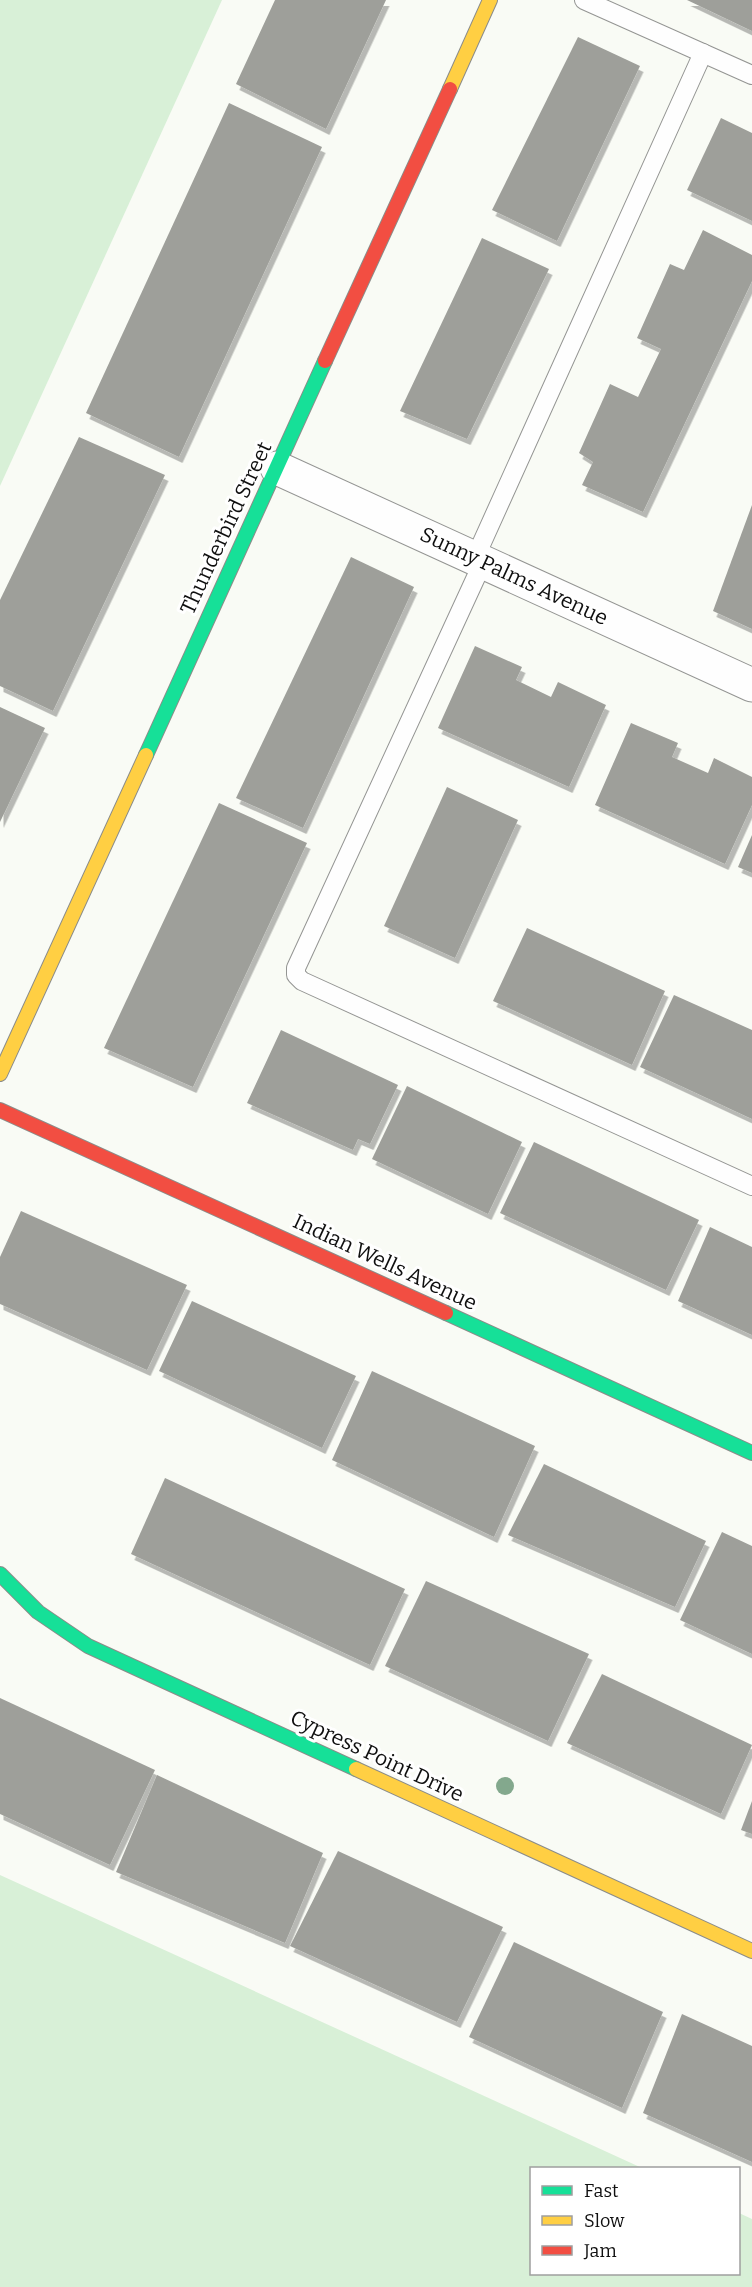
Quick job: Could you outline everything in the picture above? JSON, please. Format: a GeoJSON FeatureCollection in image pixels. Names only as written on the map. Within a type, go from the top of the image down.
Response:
{"type":"FeatureCollection","features":[{"type":"Feature","properties":{"kind":"street","name":"Thunderbird Street"},"geometry":{"type":"LineString","coordinates":[[0,1074],[490,0]]}},
{"type":"Feature","properties":{"kind":"street","name":"Sunny Palms Avenue"},"geometry":{"type":"LineString","coordinates":[[277,468],[752,685]]}},
{"type":"Feature","properties":{"kind":"street","name":"Indian Wells Avenue"},"geometry":{"type":"LineString","coordinates":[[0,1110],[752,1453]]}},
{"type":"Feature","properties":{"kind":"street","name":"Cypress Point Drive"},"geometry":{"type":"LineString","coordinates":[[0,1574],[38,1612],[88,1646],[752,1951]]}},
{"type":"Feature","properties":{"kind":"lane"},"geometry":{"type":"LineString","coordinates":[[584,0],[752,75]]}},
{"type":"Feature","properties":{"kind":"lane"},"geometry":{"type":"LineString","coordinates":[[703,53],[301,957],[296,975],[302,981],[752,1186]]}},
{"type":"Feature","properties":{"kind":"green space"},"geometry":{"type":"Polygon","coordinates":[[[0,0],[222,0],[0,486],[0,0]]]}},
{"type":"Feature","properties":{"kind":"green space"},"geometry":{"type":"Polygon","coordinates":[[[0,1875],[640,2167],[530,2167],[530,2275],[740,2275],[740,2213],[752,2219],[752,2287],[0,2287],[0,1875]]]}},
{"type":"Feature","properties":{"kind":"building"},"geometry":{"type":"Polygon","coordinates":[[[275,0],[386,0],[326,129],[236,84],[275,0]]]}},
{"type":"Feature","properties":{"kind":"building"},"geometry":{"type":"Polygon","coordinates":[[[687,0],[752,0],[752,31],[687,0]]]}},
{"type":"Feature","properties":{"kind":"building"},"geometry":{"type":"Polygon","coordinates":[[[578,37],[640,66],[557,241],[492,210],[578,37]]]}},
{"type":"Feature","properties":{"kind":"building"},"geometry":{"type":"Polygon","coordinates":[[[229,103],[322,147],[179,457],[86,413],[229,103]]]}},
{"type":"Feature","properties":{"kind":"building"},"geometry":{"type":"Polygon","coordinates":[[[721,118],[752,133],[752,221],[687,190],[721,118]]]}},
{"type":"Feature","properties":{"kind":"building"},"geometry":{"type":"Polygon","coordinates":[[[703,230],[752,255],[752,281],[643,512],[582,485],[593,462],[579,453],[610,384],[638,397],[661,349],[637,338],[670,264],[684,270],[703,230]]]}},
{"type":"Feature","properties":{"kind":"building"},"geometry":{"type":"Polygon","coordinates":[[[482,238],[549,269],[467,439],[400,411],[482,238]]]}},
{"type":"Feature","properties":{"kind":"building"},"geometry":{"type":"Polygon","coordinates":[[[79,437],[165,475],[53,711],[0,686],[0,600],[79,437]]]}},
{"type":"Feature","properties":{"kind":"building"},"geometry":{"type":"Polygon","coordinates":[[[752,505],[752,629],[713,611],[752,505]]]}},
{"type":"Feature","properties":{"kind":"building"},"geometry":{"type":"Polygon","coordinates":[[[351,557],[414,587],[303,828],[236,798],[351,557]]]}},
{"type":"Feature","properties":{"kind":"building"},"geometry":{"type":"Polygon","coordinates":[[[475,646],[522,667],[516,680],[551,697],[558,682],[606,705],[569,787],[438,728],[475,646]]]}},
{"type":"Feature","properties":{"kind":"building"},"geometry":{"type":"Polygon","coordinates":[[[0,707],[45,728],[0,822],[0,707]]]}},
{"type":"Feature","properties":{"kind":"building"},"geometry":{"type":"Polygon","coordinates":[[[631,723],[678,743],[672,757],[708,773],[714,758],[752,777],[752,805],[725,864],[595,805],[631,723]]]}},
{"type":"Feature","properties":{"kind":"building"},"geometry":{"type":"Polygon","coordinates":[[[447,787],[518,820],[455,958],[384,926],[447,787]]]}},
{"type":"Feature","properties":{"kind":"building"},"geometry":{"type":"Polygon","coordinates":[[[219,803],[307,843],[193,1087],[104,1048],[219,803]]]}},
{"type":"Feature","properties":{"kind":"building"},"geometry":{"type":"Polygon","coordinates":[[[752,835],[752,873],[738,867],[752,835]]]}},
{"type":"Feature","properties":{"kind":"building"},"geometry":{"type":"Polygon","coordinates":[[[527,928],[665,991],[632,1065],[493,1001],[527,928]]]}},
{"type":"Feature","properties":{"kind":"building"},"geometry":{"type":"Polygon","coordinates":[[[674,995],[752,1030],[752,1119],[640,1067],[674,995]]]}},
{"type":"Feature","properties":{"kind":"building"},"geometry":{"type":"Polygon","coordinates":[[[281,1030],[398,1085],[370,1144],[358,1139],[353,1150],[247,1103],[281,1030]]]}},
{"type":"Feature","properties":{"kind":"building"},"geometry":{"type":"Polygon","coordinates":[[[407,1086],[522,1142],[488,1214],[372,1159],[407,1086]]]}},
{"type":"Feature","properties":{"kind":"building"},"geometry":{"type":"Polygon","coordinates":[[[534,1142],[699,1220],[666,1290],[500,1213],[534,1142]]]}},
{"type":"Feature","properties":{"kind":"building"},"geometry":{"type":"Polygon","coordinates":[[[21,1211],[187,1285],[147,1370],[0,1304],[0,1257],[21,1211]]]}},
{"type":"Feature","properties":{"kind":"building"},"geometry":{"type":"Polygon","coordinates":[[[710,1227],[752,1247],[752,1335],[678,1301],[710,1227]]]}},
{"type":"Feature","properties":{"kind":"building"},"geometry":{"type":"Polygon","coordinates":[[[192,1301],[356,1376],[322,1448],[159,1371],[192,1301]]]}},
{"type":"Feature","properties":{"kind":"building"},"geometry":{"type":"Polygon","coordinates":[[[372,1371],[535,1446],[494,1537],[332,1460],[372,1371]]]}},
{"type":"Feature","properties":{"kind":"building"},"geometry":{"type":"Polygon","coordinates":[[[544,1464],[706,1541],[675,1607],[508,1535],[544,1464]]]}},
{"type":"Feature","properties":{"kind":"building"},"geometry":{"type":"Polygon","coordinates":[[[165,1478],[405,1589],[370,1665],[131,1554],[165,1478]]]}},
{"type":"Feature","properties":{"kind":"building"},"geometry":{"type":"Polygon","coordinates":[[[722,1532],[752,1546],[752,1654],[680,1620],[722,1532]]]}},
{"type":"Feature","properties":{"kind":"building"},"geometry":{"type":"Polygon","coordinates":[[[426,1581],[589,1654],[548,1741],[385,1666],[426,1581]]]}},
{"type":"Feature","properties":{"kind":"building"},"geometry":{"type":"Polygon","coordinates":[[[602,1674],[752,1745],[721,1814],[567,1743],[602,1674]]]}},
{"type":"Feature","properties":{"kind":"building"},"geometry":{"type":"Polygon","coordinates":[[[0,1698],[155,1770],[110,1865],[0,1814],[0,1698]]]}},
{"type":"Feature","properties":{"kind":"building"},"geometry":{"type":"Polygon","coordinates":[[[157,1775],[323,1853],[285,1943],[116,1872],[157,1775]]]}},
{"type":"Feature","properties":{"kind":"building"},"geometry":{"type":"Polygon","coordinates":[[[752,1801],[752,1834],[741,1830],[752,1801]]]}},
{"type":"Feature","properties":{"kind":"building"},"geometry":{"type":"Polygon","coordinates":[[[338,1851],[503,1927],[457,2022],[290,1946],[338,1851]]]}},
{"type":"Feature","properties":{"kind":"building"},"geometry":{"type":"Polygon","coordinates":[[[514,1942],[663,2012],[622,2108],[469,2037],[514,1942]]]}},
{"type":"Feature","properties":{"kind":"building"},"geometry":{"type":"Polygon","coordinates":[[[682,2014],[752,2046],[752,2162],[643,2113],[682,2014]]]}},
{"type":"Feature","properties":{"kind":"traffic: fast"},"geometry":{"type":"LineString","coordinates":[[146,755],[325,361]]}},
{"type":"Feature","properties":{"kind":"traffic: fast"},"geometry":{"type":"LineString","coordinates":[[446,1313],[752,1453]]}},
{"type":"Feature","properties":{"kind":"traffic: fast"},"geometry":{"type":"LineString","coordinates":[[0,1574],[38,1612],[88,1646],[356,1769]]}},
{"type":"Feature","properties":{"kind":"traffic: slow"},"geometry":{"type":"LineString","coordinates":[[450,89],[490,0]]}},
{"type":"Feature","properties":{"kind":"traffic: slow"},"geometry":{"type":"LineString","coordinates":[[0,1074],[146,755]]}},
{"type":"Feature","properties":{"kind":"traffic: slow"},"geometry":{"type":"LineString","coordinates":[[356,1769],[752,1951]]}},
{"type":"Feature","properties":{"kind":"traffic: jam"},"geometry":{"type":"LineString","coordinates":[[325,361],[450,89]]}},
{"type":"Feature","properties":{"kind":"traffic: jam"},"geometry":{"type":"LineString","coordinates":[[0,1110],[446,1313]]}}]}
